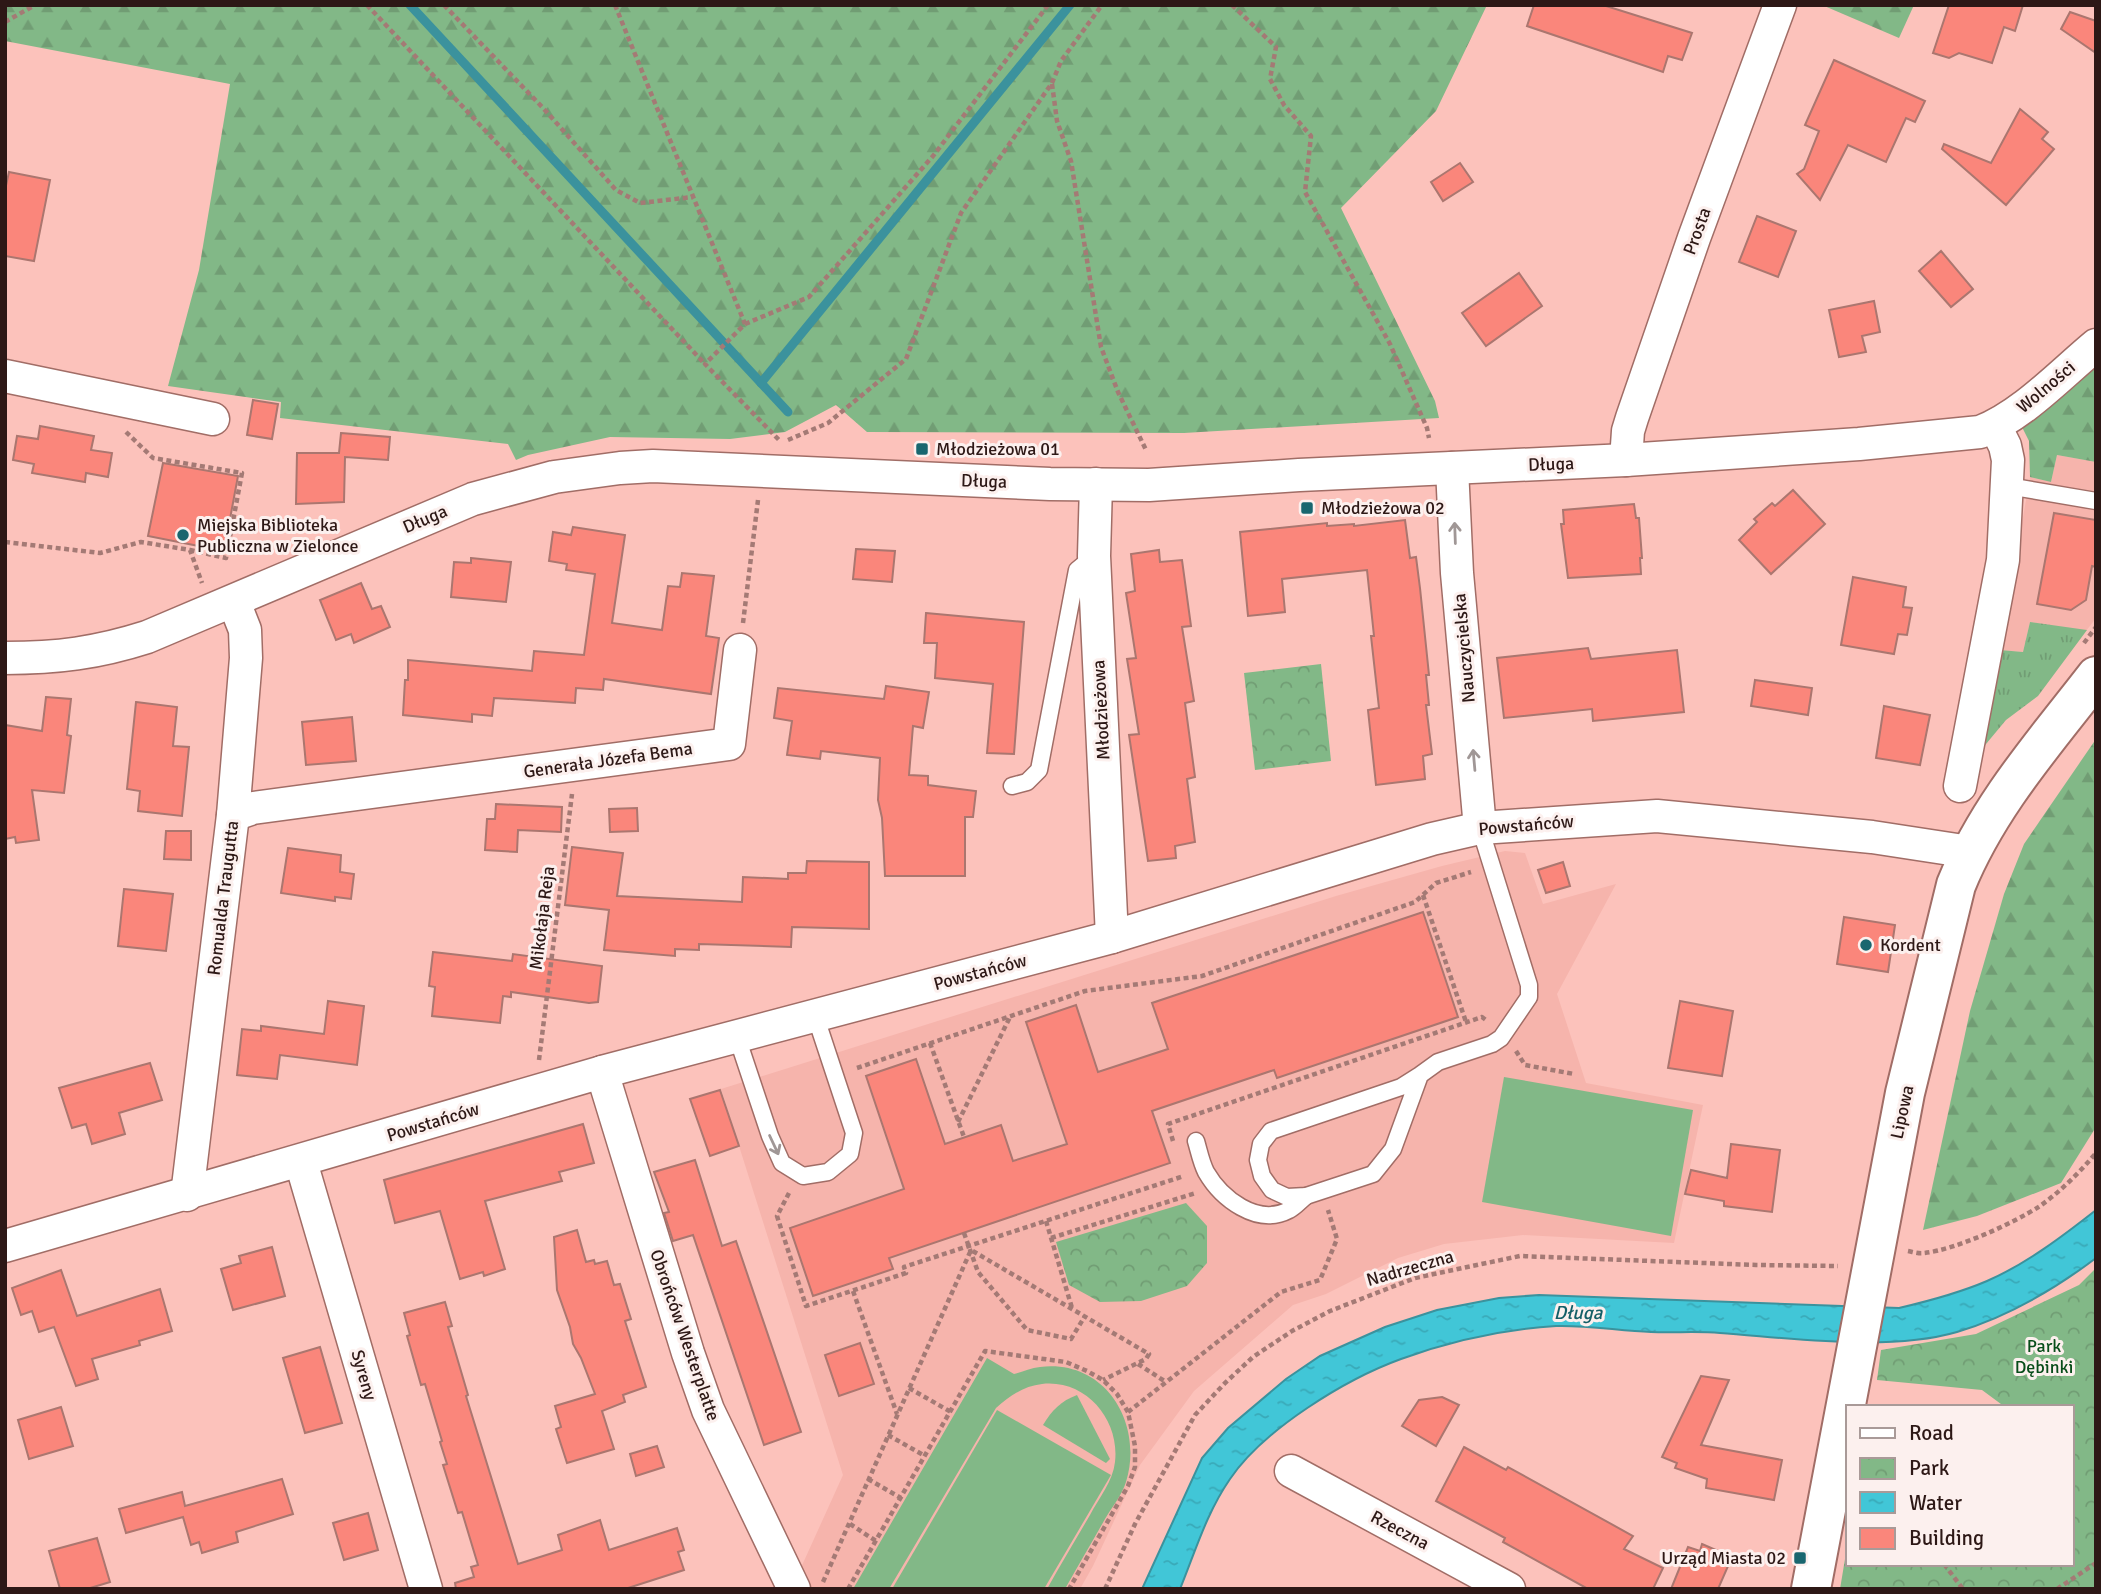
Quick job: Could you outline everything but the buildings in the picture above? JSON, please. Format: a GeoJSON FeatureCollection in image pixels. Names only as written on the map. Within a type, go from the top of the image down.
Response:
{"type":"FeatureCollection","features":[{"type":"Feature","properties":{"kind":"street","name":"Prosta"},"geometry":{"type":"LineString","coordinates":[[1626,460],[1628,431],[1632,418],[1694,238],[1780,5]]}},
{"type":"Feature","properties":{"kind":"street","name":"Wolności"},"geometry":{"type":"LineString","coordinates":[[1995,426],[2011,416],[2096,345]]}},
{"type":"Feature","properties":{"kind":"street"},"geometry":{"type":"LineString","coordinates":[[5,376],[213,419]]}},
{"type":"Feature","properties":{"kind":"street","name":"Długa"},"geometry":{"type":"LineString","coordinates":[[5,658],[57,658],[112,648],[147,637],[220,597],[473,499],[512,487],[580,474],[653,466],[1050,484],[1149,485],[1626,460],[1859,444],[1980,432],[1995,426]]}},
{"type":"Feature","properties":{"kind":"street"},"geometry":{"type":"LineString","coordinates":[[1960,786],[2003,560],[2008,460],[2005,446],[1995,426]]}},
{"type":"Feature","properties":{"kind":"street","name":"Nauczycielska"},"geometry":{"type":"LineString","coordinates":[[1451,468],[1457,573],[1480,828]]}},
{"type":"Feature","properties":{"kind":"street","name":"Młodzieżowa"},"geometry":{"type":"LineString","coordinates":[[1096,484],[1094,556],[1112,937]]}},
{"type":"Feature","properties":{"kind":"street","name":"Romualda Traugutta"},"geometry":{"type":"LineString","coordinates":[[187,1195],[233,815],[246,658],[245,631],[220,597]]}},
{"type":"Feature","properties":{"kind":"street","name":"Generała Józefa Bema"},"geometry":{"type":"LineString","coordinates":[[233,815],[253,808],[729,744],[740,650]]}},
{"type":"Feature","properties":{"kind":"street","name":"Lipowa"},"geometry":{"type":"LineString","coordinates":[[1811,1589],[1908,1080],[1956,885],[1969,852],[1998,804],[2096,676]]}},
{"type":"Feature","properties":{"kind":"street","name":"Powstańców"},"geometry":{"type":"LineString","coordinates":[[5,1247],[602,1072],[1112,937],[1427,841],[1480,828],[1657,816],[1872,837],[1969,852]]}},
{"type":"Feature","properties":{"kind":"street","name":"Obrońców Westerplatte"},"geometry":{"type":"LineString","coordinates":[[602,1072],[708,1410],[794,1589]]}},
{"type":"Feature","properties":{"kind":"street","name":"Syreny"},"geometry":{"type":"LineString","coordinates":[[301,1161],[426,1589]]}},
{"type":"Feature","properties":{"kind":"street","name":"Rzeczna"},"geometry":{"type":"LineString","coordinates":[[1291,1471],[1509,1589]]}},
{"type":"Feature","properties":{"kind":"lane"},"geometry":{"type":"LineString","coordinates":[[2008,486],[2096,501]]}},
{"type":"Feature","properties":{"kind":"lane"},"geometry":{"type":"LineString","coordinates":[[1012,786],[1027,782],[1039,770],[1077,570],[1094,556]]}},
{"type":"Feature","properties":{"kind":"lane"},"geometry":{"type":"LineString","coordinates":[[1420,1075],[1393,1149],[1373,1174],[1314,1193],[1287,1197],[1272,1190],[1262,1176],[1258,1160],[1261,1144],[1272,1131],[1401,1087],[1438,1062],[1492,1044],[1501,1038],[1529,997],[1529,985],[1480,828]]}},
{"type":"Feature","properties":{"kind":"lane"},"geometry":{"type":"LineString","coordinates":[[737,1037],[770,1136],[782,1163],[803,1176],[828,1172],[850,1154],[854,1133],[815,1016]]}},
{"type":"Feature","properties":{"kind":"lane"},"geometry":{"type":"LineString","coordinates":[[1196,1140],[1204,1168],[1216,1186],[1237,1205],[1249,1211],[1264,1215],[1289,1210],[1314,1193]]}},
{"type":"Feature","properties":{"kind":"path"},"geometry":{"type":"LineString","coordinates":[[5,22],[35,5]]}},
{"type":"Feature","properties":{"kind":"path"},"geometry":{"type":"LineString","coordinates":[[367,5],[705,364],[782,442],[828,423],[906,359],[961,213],[1052,83],[1061,61],[1102,5]]}},
{"type":"Feature","properties":{"kind":"path"},"geometry":{"type":"LineString","coordinates":[[444,5],[544,109],[616,190],[640,203],[694,197]]}},
{"type":"Feature","properties":{"kind":"path"},"geometry":{"type":"LineString","coordinates":[[615,5],[745,324]]}},
{"type":"Feature","properties":{"kind":"path"},"geometry":{"type":"LineString","coordinates":[[705,364],[745,324],[808,297],[933,156],[1048,5]]}},
{"type":"Feature","properties":{"kind":"path"},"geometry":{"type":"LineString","coordinates":[[1232,5],[1276,47],[1270,79],[1284,104],[1311,136],[1305,192],[1390,344],[1427,428],[1429,441]]}},
{"type":"Feature","properties":{"kind":"path"},"geometry":{"type":"LineString","coordinates":[[1052,83],[1057,121],[1071,162],[1101,347],[1118,392],[1146,450]]}},
{"type":"Feature","properties":{"kind":"path"},"geometry":{"type":"LineString","coordinates":[[5,542],[100,553],[141,542],[226,558],[242,473],[153,458],[124,430]]}},
{"type":"Feature","properties":{"kind":"path"},"geometry":{"type":"LineString","coordinates":[[740,650],[759,488]]}},
{"type":"Feature","properties":{"kind":"path"},"geometry":{"type":"LineString","coordinates":[[67,549],[67,556]]}},
{"type":"Feature","properties":{"kind":"path"},"geometry":{"type":"LineString","coordinates":[[190,550],[220,597]]}},
{"type":"Feature","properties":{"kind":"path","name":"Mikołaja Reja"},"geometry":{"type":"LineString","coordinates":[[538,1065],[575,765]]}},
{"type":"Feature","properties":{"kind":"path"},"geometry":{"type":"LineString","coordinates":[[834,1075],[1085,991],[1202,976],[1415,902],[1436,883],[1492,865]]}},
{"type":"Feature","properties":{"kind":"path"},"geometry":{"type":"LineString","coordinates":[[1423,895],[1466,1022]]}},
{"type":"Feature","properties":{"kind":"path"},"geometry":{"type":"LineString","coordinates":[[958,1122],[1010,1016]]}},
{"type":"Feature","properties":{"kind":"path"},"geometry":{"type":"LineString","coordinates":[[930,1043],[964,1137]]}},
{"type":"Feature","properties":{"kind":"path"},"geometry":{"type":"LineString","coordinates":[[1176,1150],[1168,1124],[1229,1104]]}},
{"type":"Feature","properties":{"kind":"path","name":"Nadrzeczna"},"geometry":{"type":"LineString","coordinates":[[1105,1589],[1135,1524],[1195,1415],[1253,1357],[1329,1311],[1415,1278],[1520,1256],[1840,1266],[1923,1254],[1963,1243],[2039,1206],[2078,1175],[2096,1153]]}},
{"type":"Feature","properties":{"kind":"path"},"geometry":{"type":"LineString","coordinates":[[799,1173],[777,1216],[806,1306],[906,1273],[904,1267],[970,1248],[1184,1176]]}},
{"type":"Feature","properties":{"kind":"path"},"geometry":{"type":"LineString","coordinates":[[1051,1238],[1216,1186]]}},
{"type":"Feature","properties":{"kind":"path"},"geometry":{"type":"LineString","coordinates":[[1128,1412],[1281,1292],[1320,1280],[1337,1239],[1314,1193]]}},
{"type":"Feature","properties":{"kind":"path"},"geometry":{"type":"LineString","coordinates":[[1046,1221],[1072,1309]]}},
{"type":"Feature","properties":{"kind":"path"},"geometry":{"type":"LineString","coordinates":[[964,1233],[978,1272],[1027,1330],[1071,1339],[1085,1316]]}},
{"type":"Feature","properties":{"kind":"path"},"geometry":{"type":"LineString","coordinates":[[970,1248],[1149,1354],[1146,1359],[1103,1380]]}},
{"type":"Feature","properties":{"kind":"path"},"geometry":{"type":"LineString","coordinates":[[820,1589],[970,1248]]}},
{"type":"Feature","properties":{"kind":"path"},"geometry":{"type":"LineString","coordinates":[[853,1291],[897,1414]]}},
{"type":"Feature","properties":{"kind":"path"},"geometry":{"type":"LineString","coordinates":[[848,1589],[985,1351],[1066,1362],[1103,1380],[1117,1394],[1128,1412],[1135,1446],[1135,1467],[1128,1486],[1069,1589]]}},
{"type":"Feature","properties":{"kind":"path"},"geometry":{"type":"LineString","coordinates":[[1137,1363],[1166,1382]]}},
{"type":"Feature","properties":{"kind":"path"},"geometry":{"type":"LineString","coordinates":[[909,1388],[951,1412]]}},
{"type":"Feature","properties":{"kind":"path"},"geometry":{"type":"LineString","coordinates":[[888,1435],[925,1456]]}},
{"type":"Feature","properties":{"kind":"path"},"geometry":{"type":"LineString","coordinates":[[868,1479],[901,1498]]}},
{"type":"Feature","properties":{"kind":"path"},"geometry":{"type":"LineString","coordinates":[[850,1524],[876,1541]]}},
{"type":"Feature","properties":{"kind":"path"},"geometry":{"type":"LineString","coordinates":[[2057,1589],[2096,1563]]}},
{"type":"Feature","properties":{"kind":"path"},"geometry":{"type":"LineString","coordinates":[[1946,1566],[1963,1589]]}},
{"type":"Feature","properties":{"kind":"shaded area"},"geometry":{"type":"Polygon","coordinates":[[[2057,455],[2096,462],[2096,618],[2086,631],[2030,622],[2023,652],[2000,650],[2030,477],[2051,482],[2057,455]]]}},
{"type":"Feature","properties":{"kind":"shaded area"},"geometry":{"type":"Polygon","coordinates":[[[1505,851],[1525,853],[1543,904],[1616,884],[1557,994],[1586,1083],[1703,1105],[1674,1243],[1523,1235],[1444,1244],[1398,1258],[1326,1294],[1293,1305],[1194,1391],[1140,1465],[1080,1589],[803,1589],[799,1572],[843,1475],[721,1089],[1336,896],[1505,851]]]}},
{"type":"Feature","properties":{"kind":"green space"},"geometry":{"type":"Polygon","coordinates":[[[5,5],[1487,5],[1436,111],[1341,208],[1435,401],[1439,418],[1184,433],[867,432],[836,405],[785,432],[730,439],[610,437],[516,460],[508,444],[280,418],[281,402],[168,386],[199,270],[230,84],[5,41],[5,5]]]}},
{"type":"Feature","properties":{"kind":"green space"},"geometry":{"type":"Polygon","coordinates":[[[1822,5],[1914,5],[1899,38],[1822,5]]]}},
{"type":"Feature","properties":{"kind":"green space"},"geometry":{"type":"Polygon","coordinates":[[[2096,362],[2096,462],[2057,455],[2051,482],[2030,477],[2029,441],[2021,425],[2096,362]]]}},
{"type":"Feature","properties":{"kind":"green space"},"geometry":{"type":"Polygon","coordinates":[[[2030,622],[2087,630],[2038,696],[2006,720],[1981,750],[2000,650],[2023,652],[2030,622]]]}},
{"type":"Feature","properties":{"kind":"green space"},"geometry":{"type":"Polygon","coordinates":[[[1321,664],[1331,761],[1255,770],[1244,673],[1321,664]]]}},
{"type":"Feature","properties":{"kind":"green space"},"geometry":{"type":"Polygon","coordinates":[[[2096,739],[2096,1127],[2061,1183],[1977,1216],[1923,1230],[1970,1011],[2004,894],[2024,844],[2096,739]]]}},
{"type":"Feature","properties":{"kind":"green space"},"geometry":{"type":"Polygon","coordinates":[[[1504,1077],[1693,1110],[1671,1236],[1482,1202],[1504,1077]]]}},
{"type":"Feature","properties":{"kind":"green space"},"geometry":{"type":"Polygon","coordinates":[[[1186,1203],[1207,1226],[1207,1263],[1187,1286],[1141,1301],[1100,1302],[1069,1285],[1056,1242],[1186,1203]]]}},
{"type":"Feature","properties":{"kind":"green space","name":"Park Dębinki"},"geometry":{"type":"Polygon","coordinates":[[[2096,1268],[2096,1589],[1840,1589],[1846,1553],[1846,1566],[2073,1566],[2073,1405],[2002,1405],[1982,1390],[1877,1380],[1881,1350],[1976,1334],[2079,1285],[2096,1268]]]}},
{"type":"Feature","properties":{"kind":"green space"},"geometry":{"type":"Polygon","coordinates":[[[987,1358],[1014,1374],[1040,1367],[1063,1367],[1084,1373],[1101,1385],[1124,1418],[1129,1438],[1130,1460],[1126,1482],[1119,1496],[1065,1589],[1047,1589],[1109,1483],[1114,1469],[1115,1446],[1106,1418],[1086,1395],[1058,1384],[1042,1384],[1023,1389],[996,1408],[889,1589],[853,1589],[987,1358]]]}},
{"type":"Feature","properties":{"kind":"green space"},"geometry":{"type":"Polygon","coordinates":[[[1077,1395],[1110,1459],[1106,1463],[1043,1425],[1057,1407],[1077,1395]]]}},
{"type":"Feature","properties":{"kind":"green space"},"geometry":{"type":"Polygon","coordinates":[[[997,1410],[1111,1475],[1044,1589],[892,1589],[997,1410]]]}},
{"type":"Feature","properties":{"kind":"water"},"geometry":{"type":"Polygon","coordinates":[[[2096,1210],[2096,1258],[2064,1281],[2012,1310],[1976,1326],[1930,1338],[1839,1342],[1711,1332],[1651,1332],[1556,1326],[1478,1337],[1401,1359],[1332,1393],[1263,1442],[1230,1479],[1214,1505],[1180,1589],[1142,1589],[1202,1458],[1228,1428],[1286,1379],[1320,1356],[1385,1327],[1437,1310],[1499,1298],[1539,1295],[1899,1308],[1955,1293],[2002,1274],[2044,1249],[2096,1210]]]}},
{"type":"Feature","properties":{"kind":"waterway"},"geometry":{"type":"LineString","coordinates":[[410,5],[788,412]]}},
{"type":"Feature","properties":{"kind":"waterway"},"geometry":{"type":"LineString","coordinates":[[761,383],[1070,5]]}},
{"type":"Feature","properties":{"kind":"place","name":"Młodzieżowa 01"},"geometry":{"type":"Point","coordinates":[922,449]}},
{"type":"Feature","properties":{"kind":"place","name":"Młodzieżowa 02"},"geometry":{"type":"Point","coordinates":[1307,508]}},
{"type":"Feature","properties":{"kind":"place","name":"Miejska Biblioteka Publiczna w Zielonce"},"geometry":{"type":"Point","coordinates":[183,535]}},
{"type":"Feature","properties":{"kind":"place","name":"Kordent"},"geometry":{"type":"Point","coordinates":[1866,945]}},
{"type":"Feature","properties":{"kind":"place","name":"Urząd Miasta 02"},"geometry":{"type":"Point","coordinates":[1800,1558]}}]}
